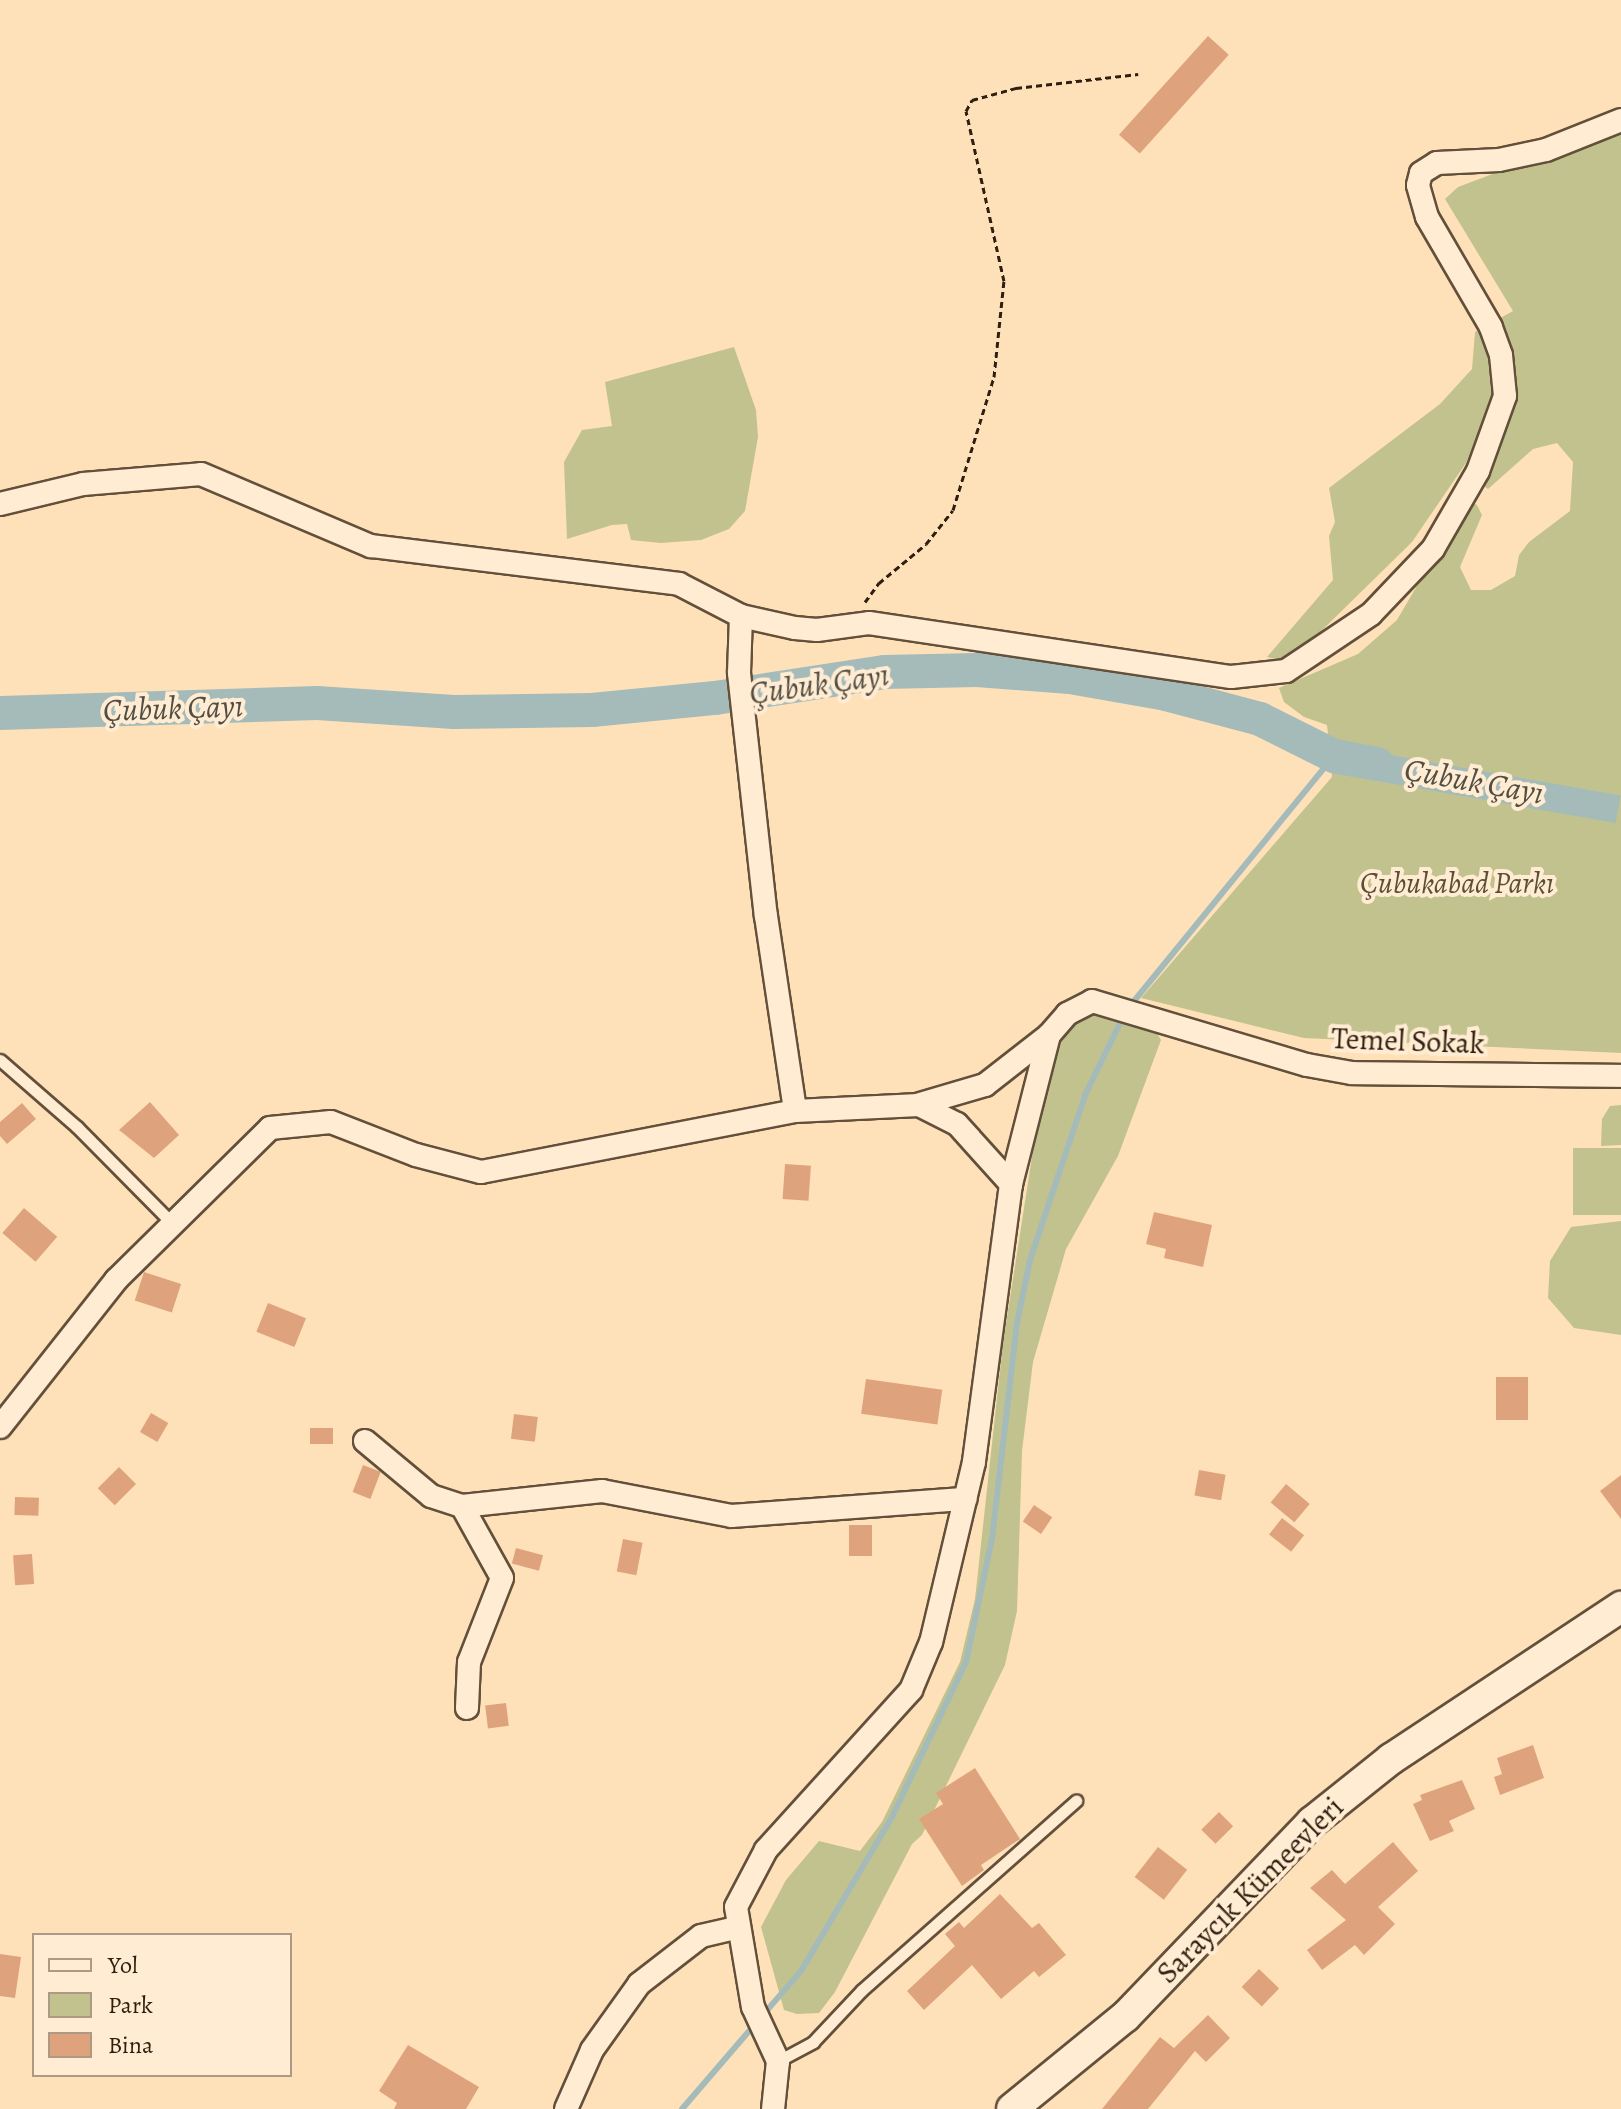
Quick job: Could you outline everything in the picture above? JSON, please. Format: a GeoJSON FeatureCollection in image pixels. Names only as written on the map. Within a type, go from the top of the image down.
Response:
{"type":"FeatureCollection","features":[{"type":"Feature","properties":{"kind":"main road","name":"Saraycık Kümeevleri"},"geometry":{"type":"LineString","coordinates":[[1012,2109],[1125,2017],[1323,1813],[1447,1720],[1621,1607]]}},
{"type":"Feature","properties":{"kind":"street"},"geometry":{"type":"LineString","coordinates":[[0,504],[83,484],[201,474],[371,546],[679,584],[741,616],[817,630],[849,624],[895,626],[1231,677],[1286,671],[1313,658],[1371,614],[1433,549],[1478,471],[1505,396],[1505,375],[1491,327],[1427,217],[1418,185],[1421,173],[1437,163],[1499,160],[1546,150],[1621,120]]}},
{"type":"Feature","properties":{"kind":"street"},"geometry":{"type":"LineString","coordinates":[[741,616],[739,673],[795,1111]]}},
{"type":"Feature","properties":{"kind":"street","name":"Temel Sokak"},"geometry":{"type":"LineString","coordinates":[[1049,1035],[1077,1006],[1092,1001],[1152,1015],[1307,1065],[1352,1073],[1621,1076]]}},
{"type":"Feature","properties":{"kind":"street"},"geometry":{"type":"LineString","coordinates":[[0,1427],[116,1280],[270,1128],[331,1122],[416,1155],[481,1172],[795,1111],[919,1105],[985,1085],[1049,1035]]}},
{"type":"Feature","properties":{"kind":"street"},"geometry":{"type":"LineString","coordinates":[[773,2109],[778,2061],[753,2007],[736,1928],[744,1884],[766,1850],[911,1690],[931,1642],[965,1499],[1011,1184],[1049,1035]]}},
{"type":"Feature","properties":{"kind":"street"},"geometry":{"type":"LineString","coordinates":[[919,1105],[957,1124],[1011,1184]]}},
{"type":"Feature","properties":{"kind":"street"},"geometry":{"type":"LineString","coordinates":[[365,1441],[431,1496],[462,1506],[602,1491],[732,1516],[965,1499]]}},
{"type":"Feature","properties":{"kind":"street"},"geometry":{"type":"LineString","coordinates":[[462,1506],[502,1578],[474,1645],[467,1708]]}},
{"type":"Feature","properties":{"kind":"street"},"geometry":{"type":"LineString","coordinates":[[566,2109],[592,2050],[639,1984],[701,1936],[736,1928]]}},
{"type":"Feature","properties":{"kind":"lane"},"geometry":{"type":"LineString","coordinates":[[0,1060],[77,1127],[173,1224]]}},
{"type":"Feature","properties":{"kind":"lane"},"geometry":{"type":"LineString","coordinates":[[778,2061],[813,2042],[862,1990],[1076,1801]]}},
{"type":"Feature","properties":{"kind":"path"},"geometry":{"type":"LineString","coordinates":[[849,624],[879,583],[926,544],[953,510],[994,377],[1004,281],[966,111],[972,100],[1016,88],[1138,74]]}},
{"type":"Feature","properties":{"kind":"green space","name":"Çubukabad Parkı"},"geometry":{"type":"Polygon","coordinates":[[[1621,126],[1621,1053],[1304,1038],[1141,998],[1332,777],[1327,725],[1304,717],[1284,702],[1279,688],[1358,654],[1397,620],[1467,500],[1477,505],[1482,515],[1460,567],[1471,590],[1491,590],[1515,576],[1519,555],[1529,542],[1570,511],[1573,462],[1557,443],[1533,449],[1488,489],[1480,483],[1513,409],[1508,365],[1466,463],[1412,542],[1311,641],[1284,661],[1267,657],[1333,580],[1329,536],[1335,522],[1329,488],[1440,404],[1472,369],[1475,332],[1513,311],[1445,199],[1458,187],[1621,126]]]}},
{"type":"Feature","properties":{"kind":"green space"},"geometry":{"type":"Polygon","coordinates":[[[734,347],[756,410],[758,437],[745,511],[729,529],[701,540],[661,543],[631,540],[627,524],[612,525],[567,539],[564,462],[582,430],[612,426],[605,382],[734,347]]]}},
{"type":"Feature","properties":{"kind":"green space"},"geometry":{"type":"Polygon","coordinates":[[[1087,1012],[1154,1028],[1161,1040],[1118,1156],[1066,1249],[1033,1362],[1022,1451],[1017,1611],[1005,1665],[922,1835],[912,1844],[835,1992],[819,2013],[797,2014],[784,2010],[761,1927],[786,1880],[819,1841],[860,1851],[882,1822],[960,1662],[975,1599],[1003,1343],[1038,1118],[1052,1061],[1069,1026],[1087,1012]]]}},
{"type":"Feature","properties":{"kind":"green space"},"geometry":{"type":"Polygon","coordinates":[[[1621,1105],[1621,1145],[1601,1146],[1602,1119],[1610,1106],[1621,1105]]]}},
{"type":"Feature","properties":{"kind":"green space"},"geometry":{"type":"Polygon","coordinates":[[[1573,1148],[1621,1148],[1621,1215],[1573,1215],[1573,1148]]]}},
{"type":"Feature","properties":{"kind":"green space"},"geometry":{"type":"Polygon","coordinates":[[[1621,1221],[1621,1335],[1574,1328],[1548,1298],[1550,1261],[1571,1227],[1621,1221]]]}},
{"type":"Feature","properties":{"kind":"water"},"geometry":{"type":"Polygon","coordinates":[[[1334,745],[1621,796],[1616,823],[1329,773],[1334,745]]]}},
{"type":"Feature","properties":{"kind":"building"},"geometry":{"type":"Polygon","coordinates":[[[1208,36],[1229,55],[1140,154],[1119,135],[1208,36]]]}},
{"type":"Feature","properties":{"kind":"building"},"geometry":{"type":"Polygon","coordinates":[[[150,1102],[179,1135],[154,1158],[119,1130],[150,1102]]]}},
{"type":"Feature","properties":{"kind":"building"},"geometry":{"type":"Polygon","coordinates":[[[22,1103],[36,1119],[7,1144],[0,1136],[0,1122],[22,1103]]]}},
{"type":"Feature","properties":{"kind":"building"},"geometry":{"type":"Polygon","coordinates":[[[785,1164],[811,1166],[808,1201],[783,1199],[785,1164]]]}},
{"type":"Feature","properties":{"kind":"building"},"geometry":{"type":"Polygon","coordinates":[[[24,1208],[57,1237],[36,1262],[2,1233],[24,1208]]]}},
{"type":"Feature","properties":{"kind":"building"},"geometry":{"type":"Polygon","coordinates":[[[1154,1212],[1212,1225],[1203,1267],[1164,1258],[1166,1249],[1146,1244],[1154,1212]]]}},
{"type":"Feature","properties":{"kind":"building"},"geometry":{"type":"Polygon","coordinates":[[[144,1272],[181,1284],[172,1313],[135,1301],[144,1272]]]}},
{"type":"Feature","properties":{"kind":"building"},"geometry":{"type":"Polygon","coordinates":[[[268,1303],[306,1318],[294,1347],[256,1332],[268,1303]]]}},
{"type":"Feature","properties":{"kind":"building"},"geometry":{"type":"Polygon","coordinates":[[[1496,1377],[1528,1377],[1528,1420],[1496,1420],[1496,1377]]]}},
{"type":"Feature","properties":{"kind":"building"},"geometry":{"type":"Polygon","coordinates":[[[866,1379],[942,1390],[937,1424],[861,1414],[866,1379]]]}},
{"type":"Feature","properties":{"kind":"building"},"geometry":{"type":"Polygon","coordinates":[[[151,1413],[168,1423],[157,1442],[140,1432],[151,1413]]]}},
{"type":"Feature","properties":{"kind":"building"},"geometry":{"type":"Polygon","coordinates":[[[514,1414],[538,1417],[535,1442],[511,1439],[514,1414]]]}},
{"type":"Feature","properties":{"kind":"building"},"geometry":{"type":"Polygon","coordinates":[[[310,1428],[333,1428],[333,1444],[310,1444],[310,1428]]]}},
{"type":"Feature","properties":{"kind":"building"},"geometry":{"type":"Polygon","coordinates":[[[363,1465],[381,1472],[370,1499],[353,1492],[363,1465]]]}},
{"type":"Feature","properties":{"kind":"building"},"geometry":{"type":"Polygon","coordinates":[[[119,1467],[136,1484],[115,1505],[98,1488],[119,1467]]]}},
{"type":"Feature","properties":{"kind":"building"},"geometry":{"type":"Polygon","coordinates":[[[1199,1470],[1226,1475],[1221,1500],[1194,1496],[1199,1470]]]}},
{"type":"Feature","properties":{"kind":"building"},"geometry":{"type":"Polygon","coordinates":[[[1621,1475],[1621,1519],[1600,1491],[1621,1475]]]}},
{"type":"Feature","properties":{"kind":"building"},"geometry":{"type":"Polygon","coordinates":[[[1286,1484],[1310,1504],[1294,1522],[1271,1502],[1286,1484]]]}},
{"type":"Feature","properties":{"kind":"building"},"geometry":{"type":"Polygon","coordinates":[[[15,1497],[39,1498],[38,1516],[14,1515],[15,1497]]]}},
{"type":"Feature","properties":{"kind":"building"},"geometry":{"type":"Polygon","coordinates":[[[1034,1505],[1052,1517],[1041,1534],[1023,1522],[1034,1505]]]}},
{"type":"Feature","properties":{"kind":"building"},"geometry":{"type":"Polygon","coordinates":[[[1282,1518],[1304,1535],[1291,1552],[1269,1535],[1282,1518]]]}},
{"type":"Feature","properties":{"kind":"building"},"geometry":{"type":"Polygon","coordinates":[[[849,1525],[872,1525],[872,1556],[849,1556],[849,1525]]]}},
{"type":"Feature","properties":{"kind":"building"},"geometry":{"type":"Polygon","coordinates":[[[623,1539],[643,1543],[636,1575],[617,1571],[623,1539]]]}},
{"type":"Feature","properties":{"kind":"building"},"geometry":{"type":"Polygon","coordinates":[[[516,1548],[543,1555],[539,1571],[512,1563],[516,1548]]]}},
{"type":"Feature","properties":{"kind":"building"},"geometry":{"type":"Polygon","coordinates":[[[32,1554],[34,1584],[15,1585],[13,1555],[32,1554]]]}},
{"type":"Feature","properties":{"kind":"building"},"geometry":{"type":"Polygon","coordinates":[[[506,1703],[509,1726],[488,1728],[485,1706],[506,1703]]]}},
{"type":"Feature","properties":{"kind":"building"},"geometry":{"type":"Polygon","coordinates":[[[1533,1745],[1544,1778],[1500,1795],[1494,1777],[1502,1774],[1497,1758],[1533,1745]]]}},
{"type":"Feature","properties":{"kind":"building"},"geometry":{"type":"Polygon","coordinates":[[[975,1768],[1020,1839],[981,1865],[984,1870],[962,1886],[919,1819],[943,1804],[936,1793],[975,1768]]]}},
{"type":"Feature","properties":{"kind":"building"},"geometry":{"type":"Polygon","coordinates":[[[1462,1780],[1475,1809],[1449,1821],[1454,1831],[1430,1841],[1413,1804],[1422,1800],[1420,1795],[1462,1780]]]}},
{"type":"Feature","properties":{"kind":"building"},"geometry":{"type":"Polygon","coordinates":[[[1219,1812],[1233,1826],[1215,1844],[1201,1830],[1219,1812]]]}},
{"type":"Feature","properties":{"kind":"building"},"geometry":{"type":"Polygon","coordinates":[[[1393,1842],[1418,1871],[1378,1907],[1395,1924],[1364,1955],[1355,1945],[1322,1970],[1307,1950],[1346,1920],[1310,1888],[1332,1870],[1345,1884],[1393,1842]]]}},
{"type":"Feature","properties":{"kind":"building"},"geometry":{"type":"Polygon","coordinates":[[[1158,1847],[1187,1870],[1164,1900],[1135,1877],[1158,1847]]]}},
{"type":"Feature","properties":{"kind":"building"},"geometry":{"type":"Polygon","coordinates":[[[1000,1894],[1032,1928],[1039,1923],[1066,1955],[1039,1977],[1034,1971],[1001,1999],[972,1965],[924,2010],[907,1991],[955,1946],[945,1934],[959,1922],[964,1928],[1000,1894]]]}},
{"type":"Feature","properties":{"kind":"building"},"geometry":{"type":"Polygon","coordinates":[[[0,1954],[21,1957],[15,1998],[0,1996],[0,1954]]]}},
{"type":"Feature","properties":{"kind":"building"},"geometry":{"type":"Polygon","coordinates":[[[1259,1969],[1279,1988],[1262,2006],[1242,1987],[1259,1969]]]}},
{"type":"Feature","properties":{"kind":"building"},"geometry":{"type":"Polygon","coordinates":[[[1208,2015],[1230,2038],[1206,2062],[1195,2051],[1148,2109],[1102,2109],[1160,2037],[1174,2048],[1208,2015]]]}},
{"type":"Feature","properties":{"kind":"building"},"geometry":{"type":"Polygon","coordinates":[[[408,2045],[479,2087],[466,2109],[394,2109],[397,2103],[379,2091],[408,2045]]]}},
{"type":"Feature","properties":{"kind":"waterway","name":"Çubuk Çayı"},"geometry":{"type":"LineString","coordinates":[[0,713],[317,703],[454,712],[592,710],[715,698],[884,672],[977,670],[1070,677],[1166,694],[1260,719],[1334,756],[1377,764]]}},
{"type":"Feature","properties":{"kind":"waterway"},"geometry":{"type":"LineString","coordinates":[[1130,1006],[1334,756]]}},
{"type":"Feature","properties":{"kind":"waterway"},"geometry":{"type":"LineString","coordinates":[[762,2016],[801,1971],[892,1817],[966,1662],[992,1539],[1017,1323],[1030,1260],[1086,1093],[1124,1015]]}},
{"type":"Feature","properties":{"kind":"waterway"},"geometry":{"type":"LineString","coordinates":[[682,2109],[755,2024]]}}]}
